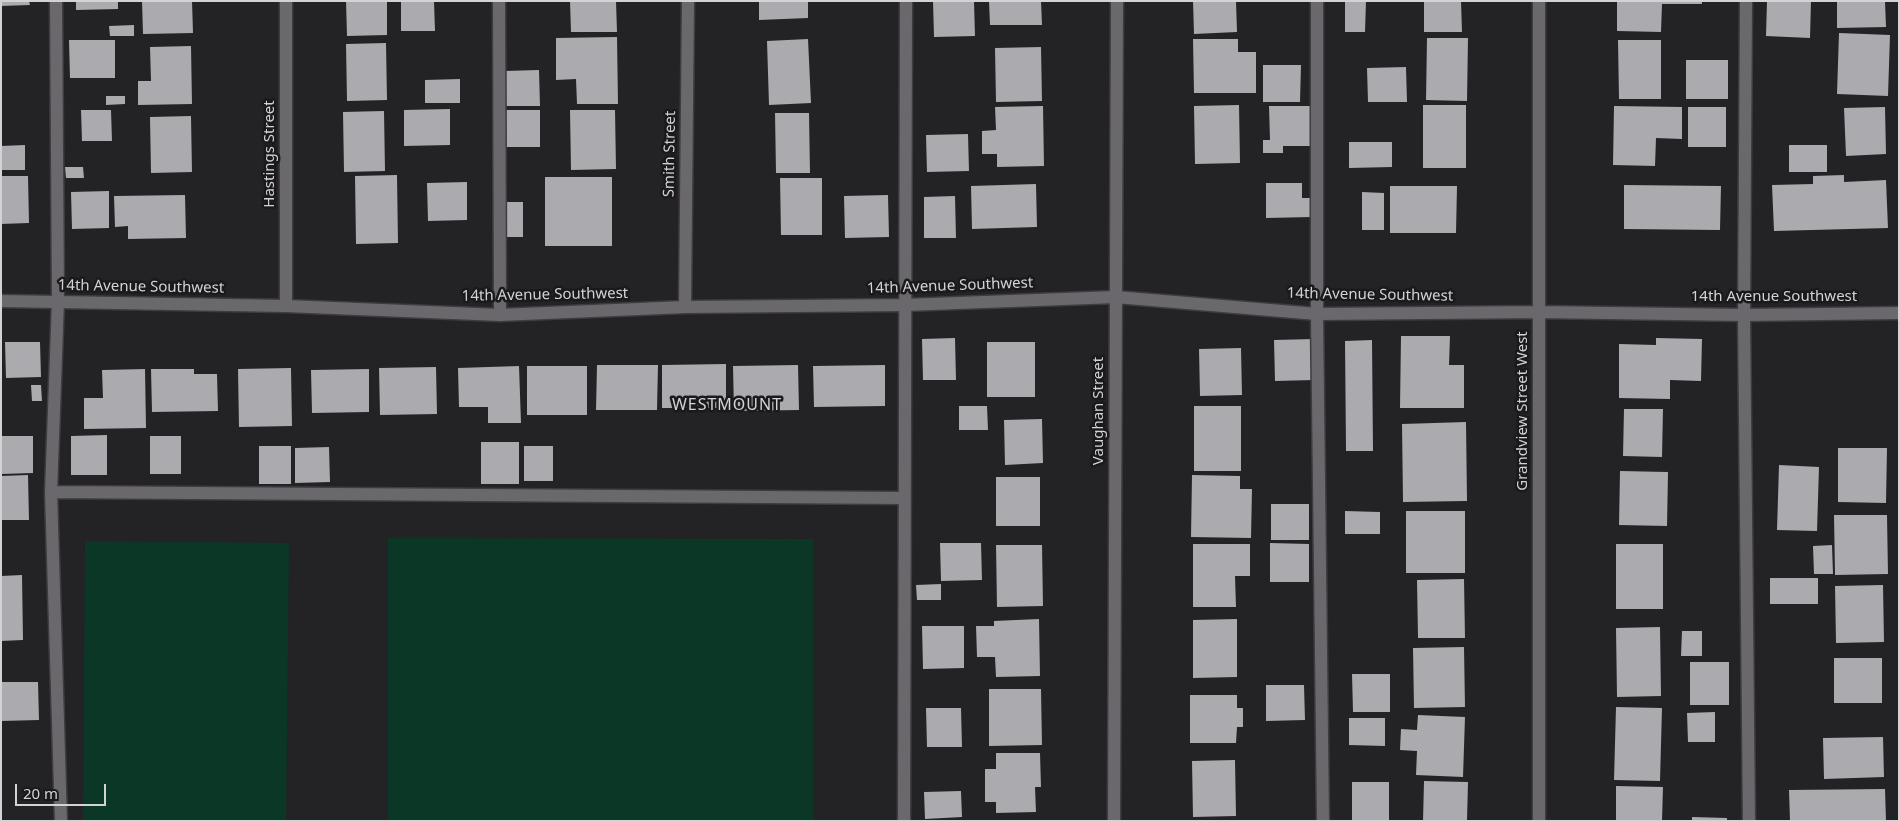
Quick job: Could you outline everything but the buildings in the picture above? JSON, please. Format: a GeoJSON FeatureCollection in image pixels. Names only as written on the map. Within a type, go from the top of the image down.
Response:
{"type":"FeatureCollection","features":[{"type":"Feature","properties":{"kind":"street"},"geometry":{"type":"LineString","coordinates":[[56,1],[58,301],[51,492],[60,821]]}},
{"type":"Feature","properties":{"kind":"street","name":"Hastings Street"},"geometry":{"type":"LineString","coordinates":[[286,1],[286,306]]}},
{"type":"Feature","properties":{"kind":"street"},"geometry":{"type":"LineString","coordinates":[[499,1],[500,315]]}},
{"type":"Feature","properties":{"kind":"street","name":"Smith Street"},"geometry":{"type":"LineString","coordinates":[[685,307],[688,1]]}},
{"type":"Feature","properties":{"kind":"street"},"geometry":{"type":"LineString","coordinates":[[904,821],[906,1]]}},
{"type":"Feature","properties":{"kind":"street","name":"Vaughan Street"},"geometry":{"type":"LineString","coordinates":[[1114,821],[1117,1]]}},
{"type":"Feature","properties":{"kind":"street"},"geometry":{"type":"LineString","coordinates":[[1317,1],[1317,314],[1323,821]]}},
{"type":"Feature","properties":{"kind":"street","name":"Grandview Street West"},"geometry":{"type":"LineString","coordinates":[[1539,821],[1540,1]]}},
{"type":"Feature","properties":{"kind":"street"},"geometry":{"type":"LineString","coordinates":[[1746,1],[1744,315],[1749,821]]}},
{"type":"Feature","properties":{"kind":"street","name":"14th Avenue Southwest"},"geometry":{"type":"LineString","coordinates":[[1,301],[286,306],[500,315],[685,307],[905,305],[1116,298],[1317,314],[1540,312],[1744,315],[1899,313]]}},
{"type":"Feature","properties":{"kind":"street"},"geometry":{"type":"LineString","coordinates":[[51,492],[904,498]]}},
{"type":"Feature","properties":{"kind":"green space"},"geometry":{"type":"Polygon","coordinates":[[[388,538],[813,539],[813,821],[388,821],[388,538]]]}},
{"type":"Feature","properties":{"kind":"green space"},"geometry":{"type":"Polygon","coordinates":[[[85,541],[289,543],[286,821],[83,821],[85,541]]]}},
{"type":"Feature","properties":{"kind":"district","name":"WESTMOUNT"},"geometry":{"type":"Point","coordinates":[727,405]}}]}
